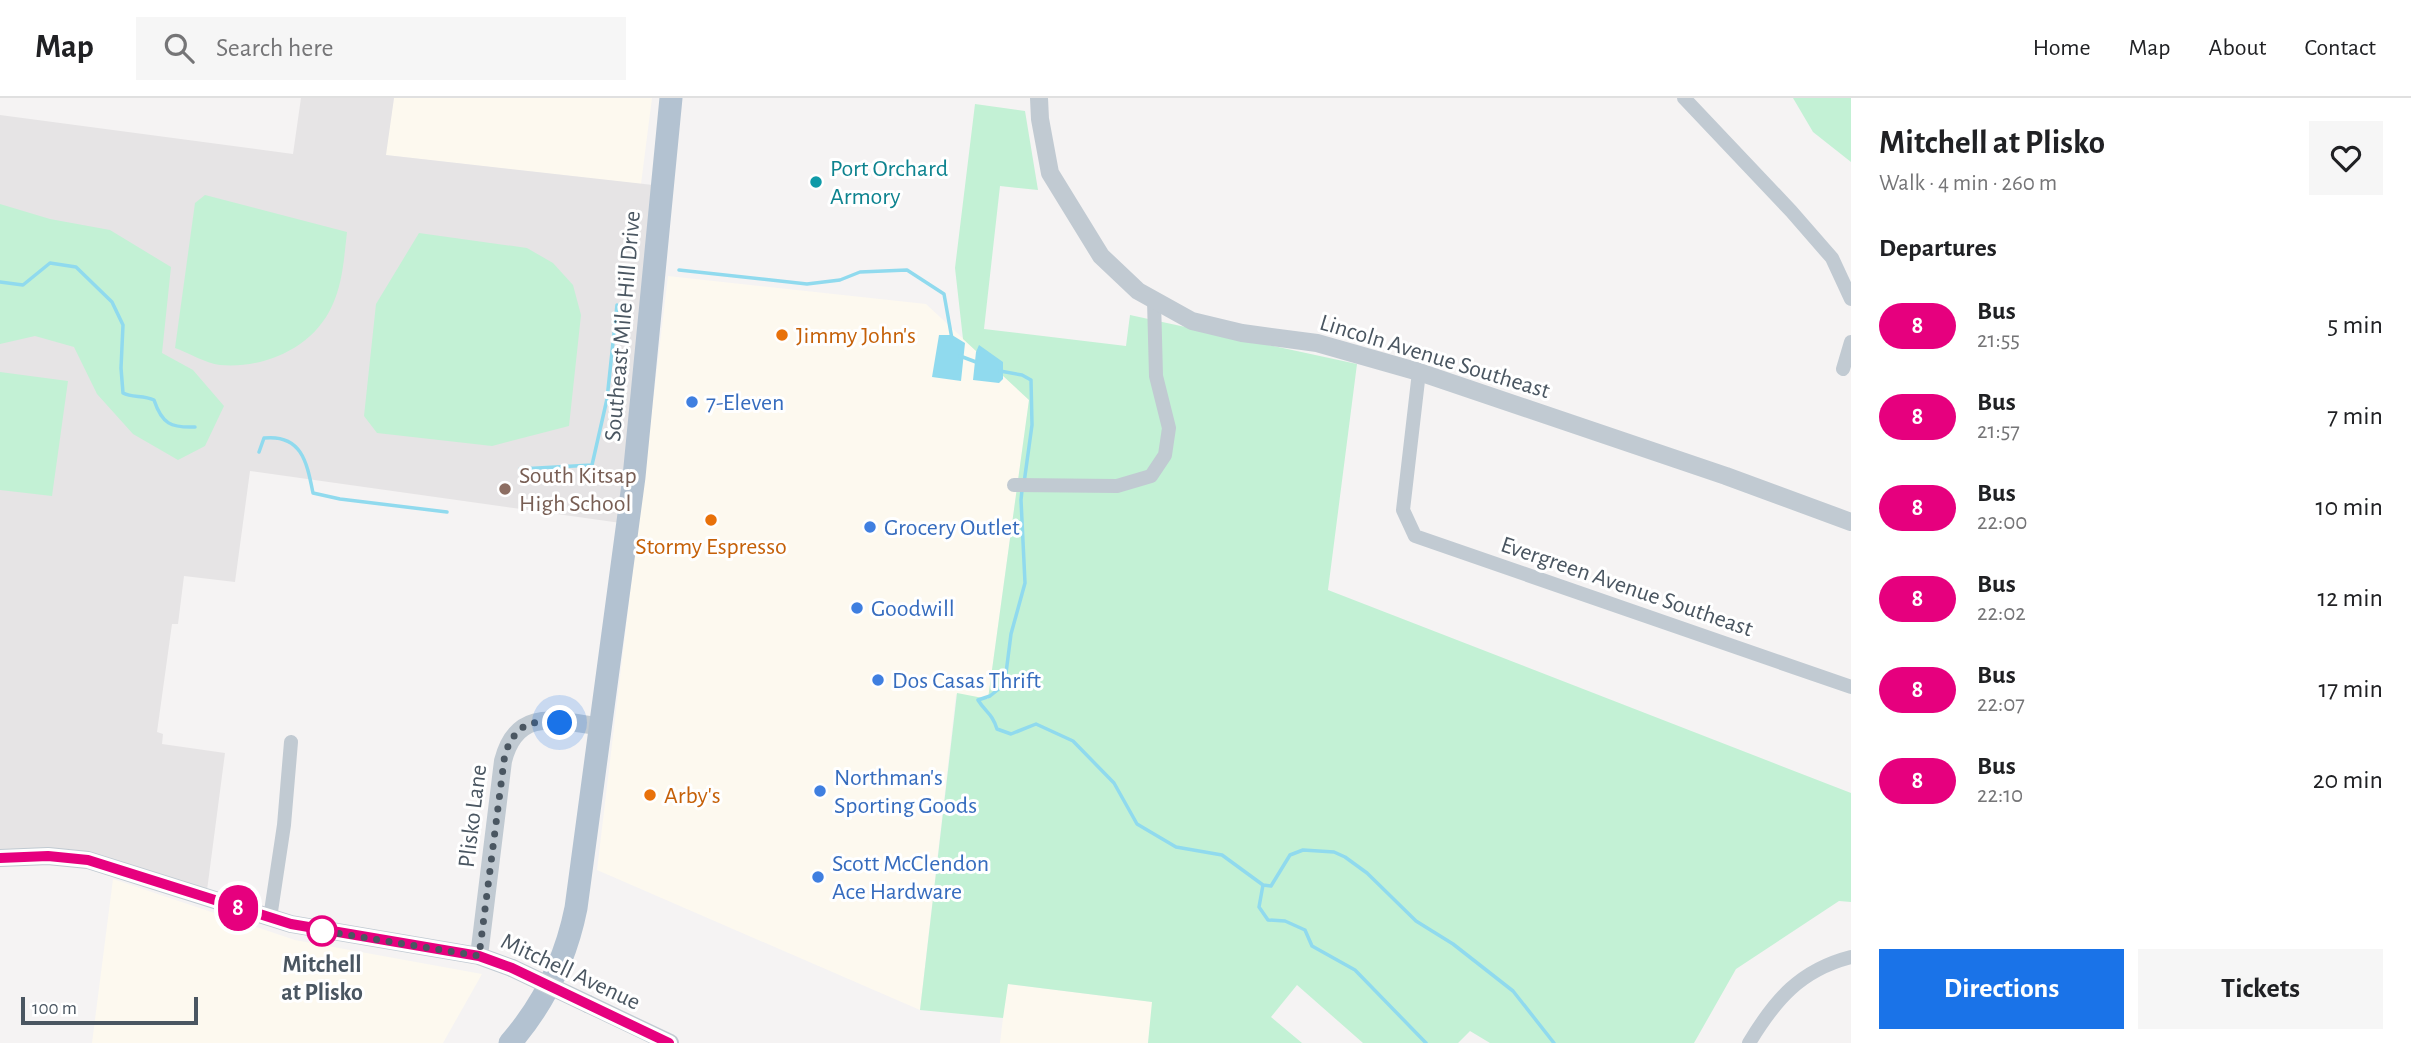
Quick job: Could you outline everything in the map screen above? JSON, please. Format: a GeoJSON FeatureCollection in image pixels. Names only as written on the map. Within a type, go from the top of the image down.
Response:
{"type":"FeatureCollection","features":[{"type":"Feature","properties":{"kind":"main road","name":"Southeast Mile Hill Drive"},"geometry":{"type":"LineString","coordinates":[[510,1043],[557,969],[571,930],[602,727],[640,422],[671,98]]}},
{"type":"Feature","properties":{"kind":"street","name":"Lincoln Avenue Southeast"},"geometry":{"type":"LineString","coordinates":[[1039,98],[1049,173],[1101,256],[1138,290],[1192,321],[1242,333],[1317,343],[1419,372],[1726,476],[1851,522]]}},
{"type":"Feature","properties":{"kind":"street"},"geometry":{"type":"LineString","coordinates":[[1684,98],[1832,258],[1851,299]]}},
{"type":"Feature","properties":{"kind":"street"},"geometry":{"type":"LineString","coordinates":[[1014,485],[1117,486],[1151,476],[1165,455],[1169,428],[1156,376],[1154,300]]}},
{"type":"Feature","properties":{"kind":"street"},"geometry":{"type":"LineString","coordinates":[[1843,369],[1851,342]]}},
{"type":"Feature","properties":{"kind":"street","name":"Evergreen Avenue Southeast"},"geometry":{"type":"LineString","coordinates":[[1419,372],[1404,510],[1415,536],[1851,687]]}},
{"type":"Feature","properties":{"kind":"street","name":"Plisko Lane"},"geometry":{"type":"LineString","coordinates":[[479,956],[503,761],[508,746],[516,733],[532,722],[602,727]]}},
{"type":"Feature","properties":{"kind":"street"},"geometry":{"type":"LineString","coordinates":[[270,918],[284,825],[291,742]]}},
{"type":"Feature","properties":{"kind":"street","name":"Mitchell Avenue"},"geometry":{"type":"LineString","coordinates":[[0,858],[48,856],[88,860],[312,929],[479,956],[512,968],[670,1043]]}},
{"type":"Feature","properties":{"kind":"street"},"geometry":{"type":"LineString","coordinates":[[1756,1040],[1774,1004],[1793,985],[1814,971],[1851,957]]}},
{"type":"Feature","properties":{"kind":"shaded area","name":"South Kitsap High School"},"geometry":{"type":"Polygon","coordinates":[[[301,98],[394,98],[386,155],[662,186],[628,524],[250,471],[235,582],[184,576],[178,624],[172,624],[157,732],[163,734],[162,744],[225,753],[206,898],[102,864],[0,858],[0,115],[293,154],[301,98]]]}},
{"type":"Feature","properties":{"kind":"shaded area"},"geometry":{"type":"Polygon","coordinates":[[[394,98],[652,98],[641,184],[385,155],[394,98]]]}},
{"type":"Feature","properties":{"kind":"shaded area"},"geometry":{"type":"Polygon","coordinates":[[[668,276],[926,304],[1029,400],[988,699],[956,694],[920,1010],[597,870],[668,276]]]}},
{"type":"Feature","properties":{"kind":"shaded area"},"geometry":{"type":"Polygon","coordinates":[[[113,879],[295,940],[482,974],[443,1043],[92,1043],[113,879]]]}},
{"type":"Feature","properties":{"kind":"shaded area"},"geometry":{"type":"Polygon","coordinates":[[[1007,984],[1153,1002],[1148,1043],[1000,1043],[1007,984]]]}},
{"type":"Feature","properties":{"kind":"green space"},"geometry":{"type":"Polygon","coordinates":[[[1793,98],[1851,98],[1851,162],[1813,132],[1793,98]]]}},
{"type":"Feature","properties":{"kind":"green space"},"geometry":{"type":"Polygon","coordinates":[[[975,104],[1025,111],[1038,190],[1000,186],[984,329],[1126,346],[1130,315],[1357,364],[1328,590],[1851,793],[1851,902],[1839,901],[1736,969],[1694,1043],[1490,1043],[1470,1031],[1458,1043],[1363,1043],[1297,985],[1271,1017],[1302,1043],[1148,1043],[1152,1002],[1008,984],[1003,1018],[920,1010],[957,693],[988,699],[1029,400],[963,339],[955,268],[975,104]]]}},
{"type":"Feature","properties":{"kind":"green space"},"geometry":{"type":"Polygon","coordinates":[[[205,195],[347,232],[341,279],[332,306],[313,334],[285,353],[253,363],[220,365],[175,348],[195,203],[205,195]]]}},
{"type":"Feature","properties":{"kind":"green space"},"geometry":{"type":"Polygon","coordinates":[[[0,204],[50,219],[110,230],[171,267],[162,353],[193,370],[224,406],[205,446],[178,460],[133,434],[97,394],[74,347],[35,336],[0,344],[0,204]]]}},
{"type":"Feature","properties":{"kind":"green space"},"geometry":{"type":"Polygon","coordinates":[[[419,233],[527,248],[553,263],[573,285],[581,315],[569,426],[492,446],[377,433],[364,416],[376,304],[419,233]]]}},
{"type":"Feature","properties":{"kind":"green space"},"geometry":{"type":"Polygon","coordinates":[[[0,372],[68,381],[52,496],[0,490],[0,372]]]}},
{"type":"Feature","properties":{"kind":"water"},"geometry":{"type":"Polygon","coordinates":[[[939,335],[952,335],[965,343],[961,381],[932,377],[939,335]]]}},
{"type":"Feature","properties":{"kind":"water"},"geometry":{"type":"Polygon","coordinates":[[[979,345],[1003,362],[1003,379],[999,383],[973,380],[979,345]]]}},
{"type":"Feature","properties":{"kind":"waterway"},"geometry":{"type":"LineString","coordinates":[[0,282],[23,285],[50,263],[76,267],[112,302],[123,325],[123,393],[154,400],[160,414],[168,423],[180,427],[195,427]]}},
{"type":"Feature","properties":{"kind":"waterway"},"geometry":{"type":"LineString","coordinates":[[679,270],[807,284],[840,280],[860,272],[907,270],[944,294],[952,339]]}},
{"type":"Feature","properties":{"kind":"waterway"},"geometry":{"type":"LineString","coordinates":[[520,469],[592,465],[607,399],[617,305]]}},
{"type":"Feature","properties":{"kind":"waterway"},"geometry":{"type":"LineString","coordinates":[[960,356],[976,362]]}},
{"type":"Feature","properties":{"kind":"waterway"},"geometry":{"type":"LineString","coordinates":[[1000,371],[1022,375],[1031,380],[1032,425],[1024,483]]}},
{"type":"Feature","properties":{"kind":"waterway"},"geometry":{"type":"LineString","coordinates":[[259,452],[264,438],[277,438],[295,446],[305,461],[313,493],[340,499],[447,512]]}},
{"type":"Feature","properties":{"kind":"waterway"},"geometry":{"type":"LineString","coordinates":[[1022,490],[1025,583],[1011,634],[1005,681],[990,696],[978,700],[991,716],[997,729],[1011,734],[1036,724],[1073,741],[1114,783],[1137,824],[1176,847],[1222,855],[1263,885],[1271,886],[1290,855],[1303,850],[1334,852],[1345,857],[1367,873],[1416,921],[1453,944],[1513,991],[1554,1043]]}},
{"type":"Feature","properties":{"kind":"waterway"},"geometry":{"type":"LineString","coordinates":[[1263,885],[1259,907],[1268,920],[1285,921],[1305,930],[1312,946],[1355,970],[1426,1043]]}},
{"type":"Feature","properties":{"kind":"bus line","name":"8"},"geometry":{"type":"LineString","coordinates":[[0,858],[48,856],[88,860],[291,924],[479,956],[512,968],[669,1043]]}},
{"type":"Feature","properties":{"kind":"place","name":"Port Orchard Armory"},"geometry":{"type":"Point","coordinates":[816,182]}},
{"type":"Feature","properties":{"kind":"place","name":"Jimmy John's"},"geometry":{"type":"Point","coordinates":[782,335]}},
{"type":"Feature","properties":{"kind":"place","name":"7-Eleven"},"geometry":{"type":"Point","coordinates":[692,402]}},
{"type":"Feature","properties":{"kind":"place","name":"South Kitsap High School"},"geometry":{"type":"Point","coordinates":[505,489]}},
{"type":"Feature","properties":{"kind":"place","name":"Stormy Espresso"},"geometry":{"type":"Point","coordinates":[711,520]}},
{"type":"Feature","properties":{"kind":"place","name":"Grocery Outlet"},"geometry":{"type":"Point","coordinates":[870,527]}},
{"type":"Feature","properties":{"kind":"place","name":"Goodwill"},"geometry":{"type":"Point","coordinates":[857,608]}},
{"type":"Feature","properties":{"kind":"place","name":"Dos Casas Thrift"},"geometry":{"type":"Point","coordinates":[878,680]}},
{"type":"Feature","properties":{"kind":"place","name":"Northman's Sporting Goods"},"geometry":{"type":"Point","coordinates":[820,791]}},
{"type":"Feature","properties":{"kind":"place","name":"Arby's"},"geometry":{"type":"Point","coordinates":[650,795]}},
{"type":"Feature","properties":{"kind":"place","name":"Scott McClendon Ace Hardware"},"geometry":{"type":"Point","coordinates":[818,877]}},
{"type":"Feature","properties":{"kind":"place","name":"Mitchell at Plisko"},"geometry":{"type":"Point","coordinates":[322,931]}},
{"type":"Feature","properties":{"kind":"route"},"geometry":{"type":"LineString","coordinates":[[322,931],[312,929],[479,956],[505,753],[516,733],[532,722],[560,723]]}}]}
